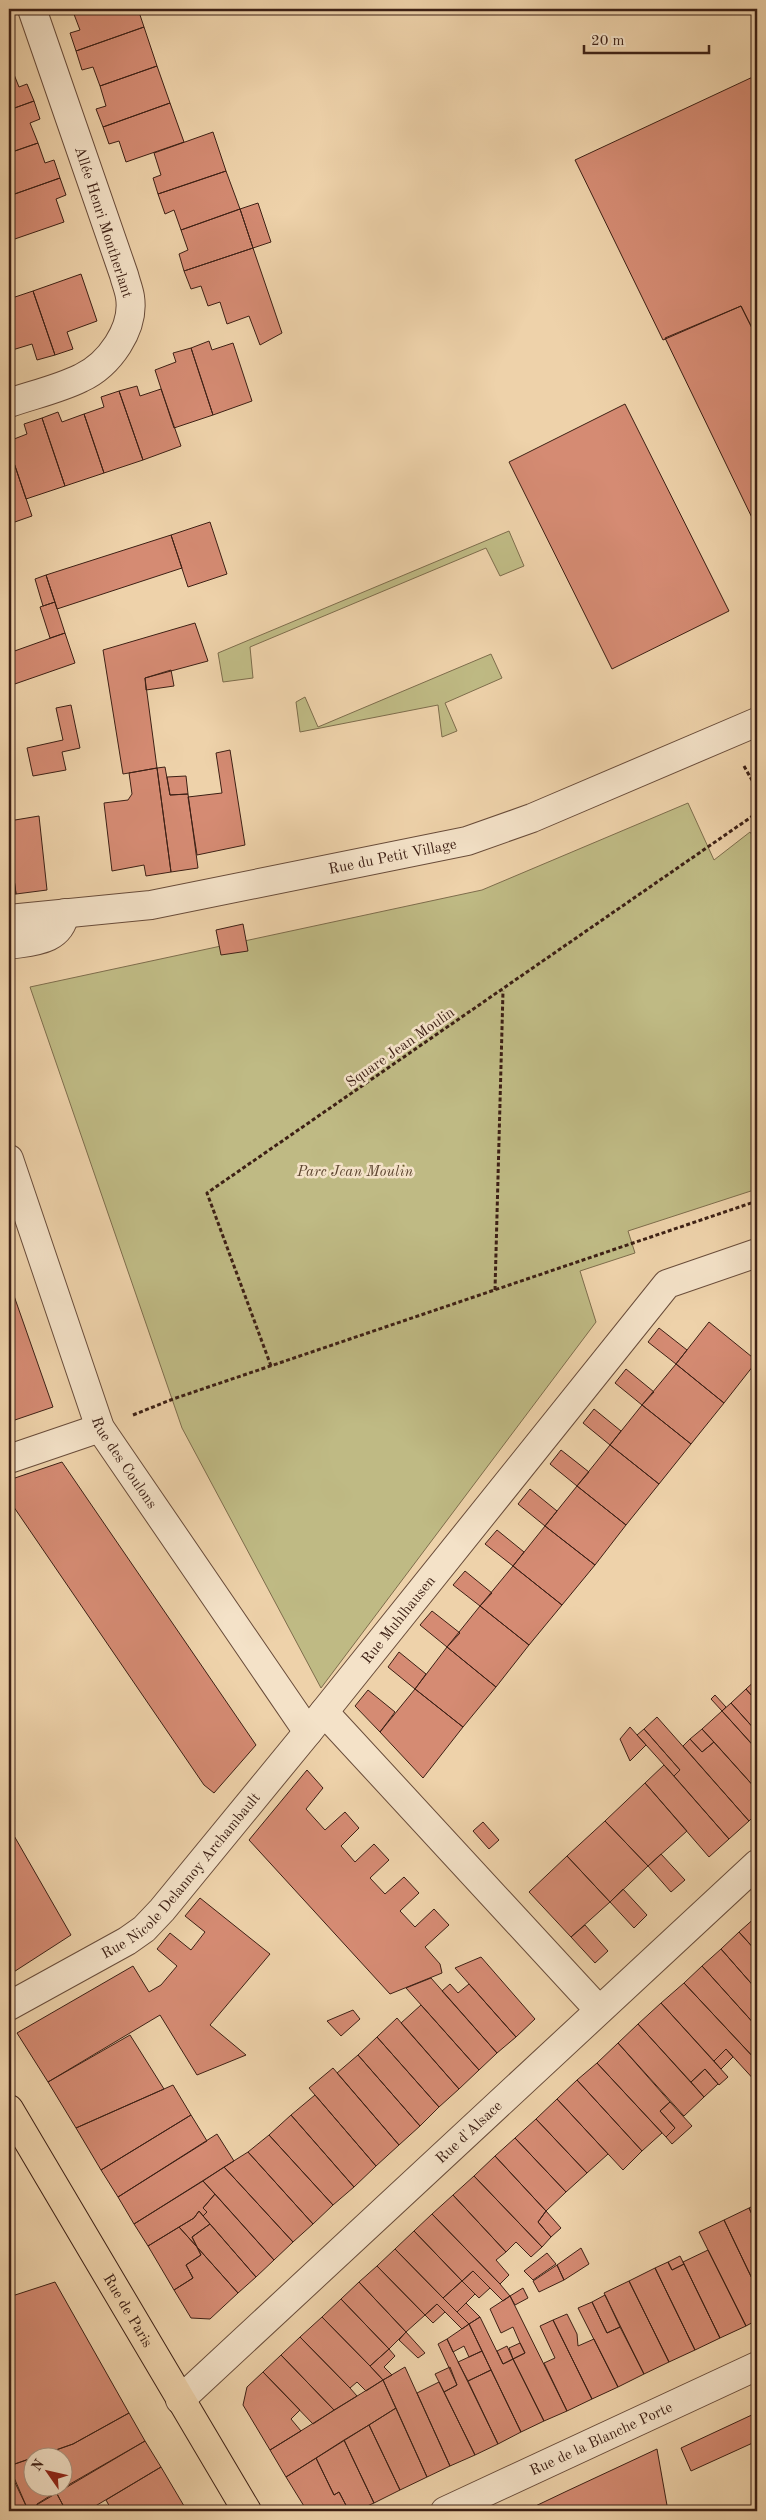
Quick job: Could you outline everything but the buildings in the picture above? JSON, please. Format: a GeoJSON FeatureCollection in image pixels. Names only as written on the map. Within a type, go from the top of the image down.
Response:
{"type":"FeatureCollection","features":[{"type":"Feature","properties":{"kind":"main road","name":"Rue de Paris"},"geometry":{"type":"LineString","coordinates":[[9,2110],[246,2511]]}},
{"type":"Feature","properties":{"kind":"street","name":"Allée Henri Montherlant"},"geometry":{"type":"LineString","coordinates":[[9,403],[81,378],[98,367],[112,353],[130,315],[130,298],[124,275],[32,9]]}},
{"type":"Feature","properties":{"kind":"street","name":"Rue du Petit Village"},"geometry":{"type":"LineString","coordinates":[[9,919],[151,905],[467,841],[532,818],[757,722]]}},
{"type":"Feature","properties":{"kind":"street"},"geometry":{"type":"LineString","coordinates":[[9,944],[41,939],[55,934],[63,925],[65,914]]}},
{"type":"Feature","properties":{"kind":"street","name":"Rue des Coulons"},"geometry":{"type":"LineString","coordinates":[[9,1159],[100,1428],[316,1722]]}},
{"type":"Feature","properties":{"kind":"street","name":"Rue Muhlhausen"},"geometry":{"type":"LineString","coordinates":[[316,1722],[668,1284],[757,1253]]}},
{"type":"Feature","properties":{"kind":"street"},"geometry":{"type":"LineString","coordinates":[[9,1459],[100,1428]]}},
{"type":"Feature","properties":{"kind":"street"},"geometry":{"type":"LineString","coordinates":[[316,1722],[599,2010]]}},
{"type":"Feature","properties":{"kind":"street","name":"Rue Nicole Delannoy Archambault"},"geometry":{"type":"LineString","coordinates":[[9,2006],[127,1941],[144,1929],[162,1910],[316,1722]]}},
{"type":"Feature","properties":{"kind":"street","name":"Rue d'Alsace"},"geometry":{"type":"LineString","coordinates":[[180,2400],[757,1864]]}},
{"type":"Feature","properties":{"kind":"street","name":"Rue de la Blanche Porte"},"geometry":{"type":"LineString","coordinates":[[446,2511],[757,2366]]}},
{"type":"Feature","properties":{"kind":"path","name":"Square Jean Moulin"},"geometry":{"type":"LineString","coordinates":[[271,1366],[207,1193],[757,813]]}},
{"type":"Feature","properties":{"kind":"path"},"geometry":{"type":"LineString","coordinates":[[495,1290],[503,990]]}},
{"type":"Feature","properties":{"kind":"path"},"geometry":{"type":"LineString","coordinates":[[100,1428],[173,1399],[757,1201]]}},
{"type":"Feature","properties":{"kind":"green space"},"geometry":{"type":"Polygon","coordinates":[[[509,531],[524,566],[500,576],[486,548],[250,647],[253,678],[223,682],[218,653],[509,531]]]}},
{"type":"Feature","properties":{"kind":"green space"},"geometry":{"type":"Polygon","coordinates":[[[491,654],[502,678],[445,703],[457,731],[442,737],[438,705],[300,732],[296,702],[305,697],[318,727],[491,654]]]}},
{"type":"Feature","properties":{"kind":"green space","name":"Parc Jean Moulin"},"geometry":{"type":"Polygon","coordinates":[[[688,803],[714,860],[750,832],[757,843],[757,1189],[628,1231],[635,1253],[580,1271],[596,1322],[321,1688],[182,1428],[30,987],[482,890],[688,803]]]}}]}
